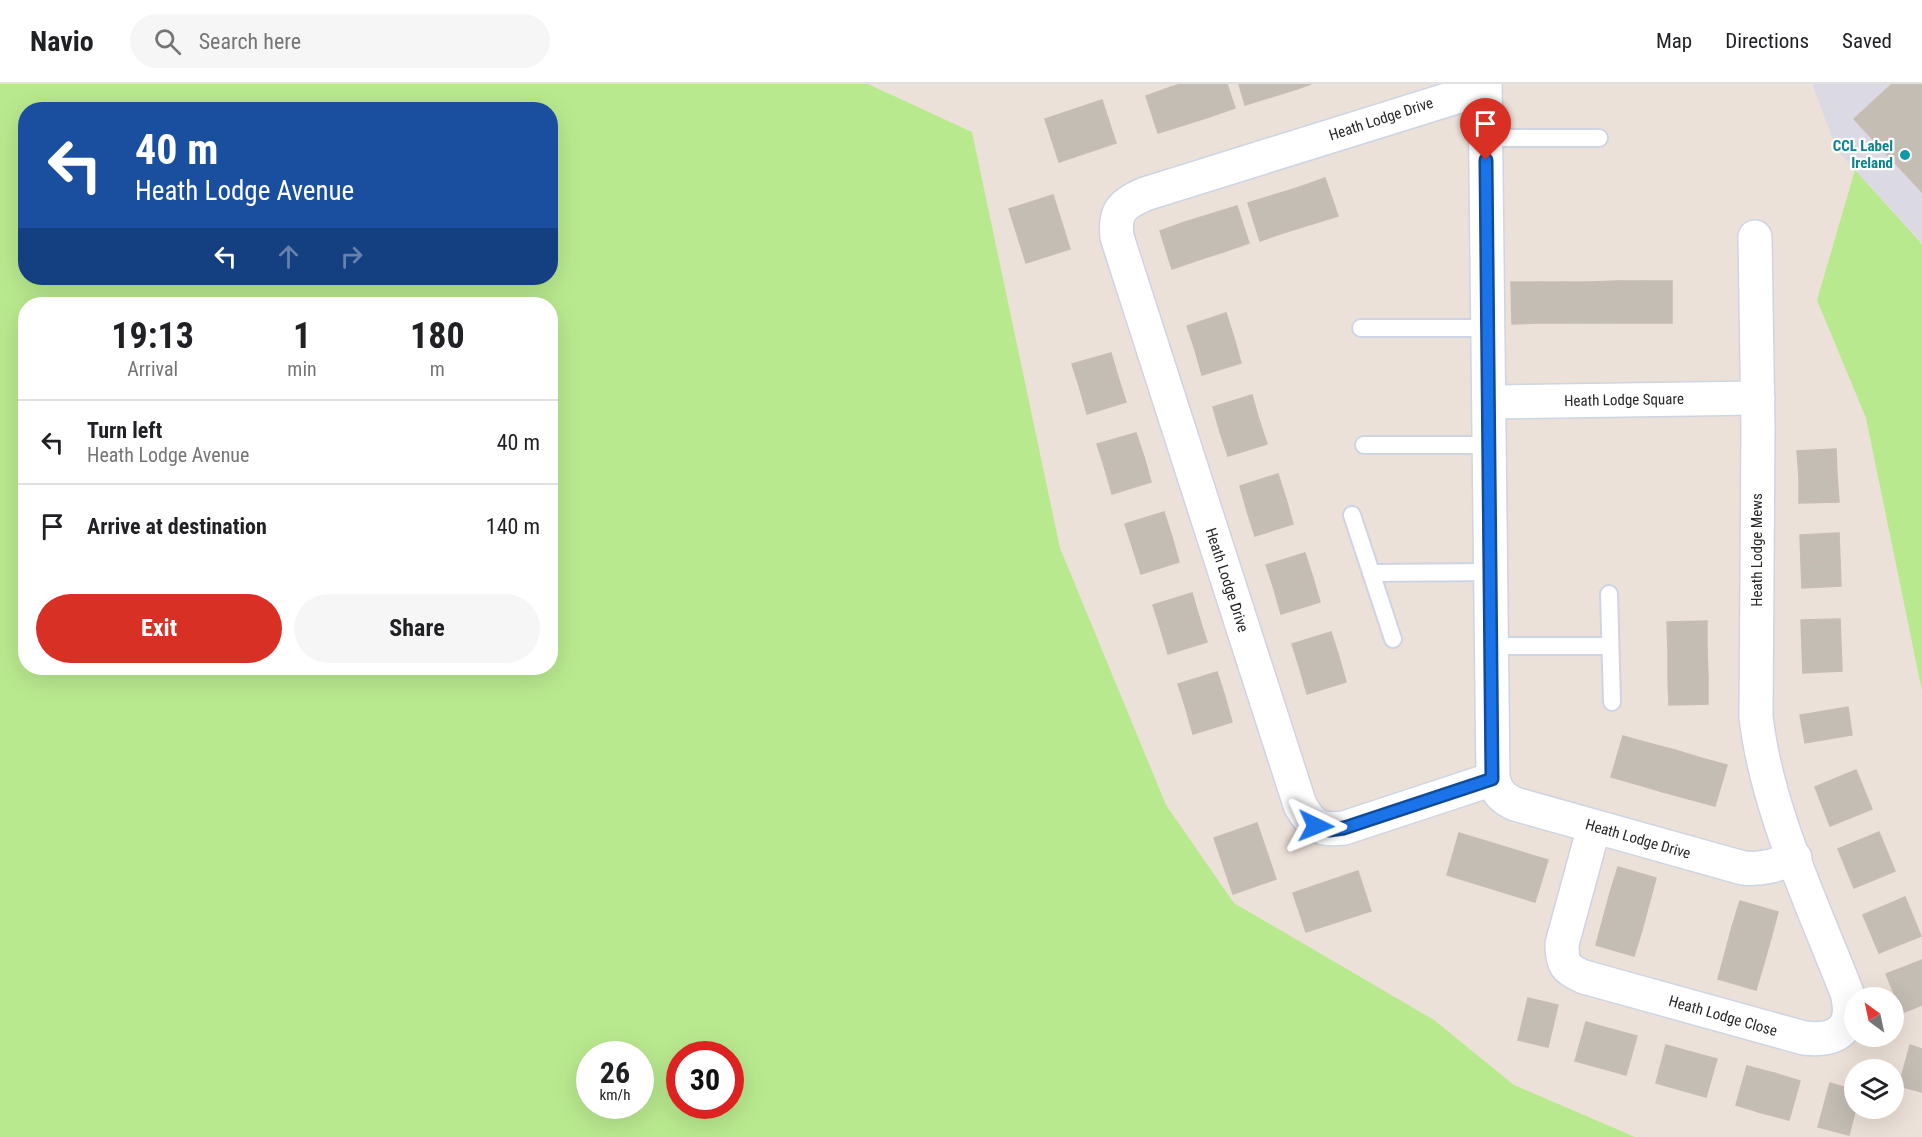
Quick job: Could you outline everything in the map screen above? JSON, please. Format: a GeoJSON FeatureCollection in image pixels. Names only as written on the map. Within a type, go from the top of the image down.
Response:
{"type":"FeatureCollection","features":[{"type":"Feature","properties":{"kind":"street"},"geometry":{"type":"LineString","coordinates":[[1485,86],[1490,402],[1492,779]]}},
{"type":"Feature","properties":{"kind":"street","name":"Heath Lodge Drive"},"geometry":{"type":"LineString","coordinates":[[1485,86],[1145,194],[1130,201],[1120,210],[1115,222],[1120,249],[1296,793],[1307,817],[1316,826],[1329,830],[1344,828],[1492,779],[1504,799],[1515,804],[1743,868],[1757,870],[1773,867],[1795,858]]}},
{"type":"Feature","properties":{"kind":"street","name":"Heath Lodge Mews"},"geometry":{"type":"LineString","coordinates":[[1755,237],[1758,398],[1756,717],[1767,777],[1795,858]]}},
{"type":"Feature","properties":{"kind":"street","name":"Heath Lodge Square"},"geometry":{"type":"LineString","coordinates":[[1490,402],[1758,398]]}},
{"type":"Feature","properties":{"kind":"street","name":"Heath Lodge Close"},"geometry":{"type":"LineString","coordinates":[[1594,827],[1562,944],[1565,965],[1572,972],[1793,1035],[1819,1040],[1832,1037],[1842,1029],[1850,1020],[1851,1007],[1795,858]]}},
{"type":"Feature","properties":{"kind":"lane"},"geometry":{"type":"LineString","coordinates":[[1485,138],[1599,138]]}},
{"type":"Feature","properties":{"kind":"lane"},"geometry":{"type":"LineString","coordinates":[[1361,328],[1488,328]]}},
{"type":"Feature","properties":{"kind":"lane"},"geometry":{"type":"LineString","coordinates":[[1364,445],[1490,445]]}},
{"type":"Feature","properties":{"kind":"lane"},"geometry":{"type":"LineString","coordinates":[[1352,515],[1393,639]]}},
{"type":"Feature","properties":{"kind":"lane"},"geometry":{"type":"LineString","coordinates":[[1371,573],[1491,572]]}},
{"type":"Feature","properties":{"kind":"lane"},"geometry":{"type":"LineString","coordinates":[[1609,594],[1612,702]]}},
{"type":"Feature","properties":{"kind":"lane"},"geometry":{"type":"LineString","coordinates":[[1491,646],[1610,646]]}},
{"type":"Feature","properties":{"kind":"shaded area"},"geometry":{"type":"Polygon","coordinates":[[[1812,84],[1922,84],[1922,243],[1837,150],[1812,84]]]}},
{"type":"Feature","properties":{"kind":"green space"},"geometry":{"type":"Polygon","coordinates":[[[0,84],[868,84],[972,132],[1060,548],[1166,805],[1234,903],[1434,1020],[1514,1085],[1635,1137],[0,1137],[0,84]]]}},
{"type":"Feature","properties":{"kind":"green space"},"geometry":{"type":"Polygon","coordinates":[[[1855,170],[1922,244],[1922,691],[1866,418],[1817,300],[1855,170]]]}},
{"type":"Feature","properties":{"kind":"building"},"geometry":{"type":"Polygon","coordinates":[[[1181,84],[1199,84],[1209,117],[1184,125],[1171,87],[1181,84]]]}},
{"type":"Feature","properties":{"kind":"building"},"geometry":{"type":"Polygon","coordinates":[[[1199,84],[1227,84],[1235,108],[1209,117],[1199,84]]]}},
{"type":"Feature","properties":{"kind":"building"},"geometry":{"type":"Polygon","coordinates":[[[1239,84],[1267,84],[1271,97],[1245,105],[1239,84]]]}},
{"type":"Feature","properties":{"kind":"building"},"geometry":{"type":"Polygon","coordinates":[[[1267,84],[1296,84],[1297,89],[1271,97],[1267,84]]]}},
{"type":"Feature","properties":{"kind":"building"},"geometry":{"type":"Polygon","coordinates":[[[1296,84],[1311,84],[1297,89],[1296,84]]]}},
{"type":"Feature","properties":{"kind":"building","name":"CCL Label Ireland"},"geometry":{"type":"Polygon","coordinates":[[[1892,84],[1922,84],[1922,192],[1854,119],[1892,84]]]}},
{"type":"Feature","properties":{"kind":"building"},"geometry":{"type":"Polygon","coordinates":[[[1171,87],[1184,125],[1158,133],[1146,96],[1171,87]]]}},
{"type":"Feature","properties":{"kind":"building"},"geometry":{"type":"Polygon","coordinates":[[[1102,100],[1116,143],[1059,162],[1045,119],[1102,100]]]}},
{"type":"Feature","properties":{"kind":"building"},"geometry":{"type":"Polygon","coordinates":[[[1325,178],[1338,216],[1312,224],[1300,187],[1325,178]]]}},
{"type":"Feature","properties":{"kind":"building"},"geometry":{"type":"Polygon","coordinates":[[[1300,187],[1312,224],[1286,232],[1274,195],[1300,187]]]}},
{"type":"Feature","properties":{"kind":"building"},"geometry":{"type":"Polygon","coordinates":[[[1053,195],[1070,249],[1026,263],[1009,209],[1053,195]]]}},
{"type":"Feature","properties":{"kind":"building"},"geometry":{"type":"Polygon","coordinates":[[[1274,195],[1286,232],[1260,241],[1248,203],[1274,195]]]}},
{"type":"Feature","properties":{"kind":"building"},"geometry":{"type":"Polygon","coordinates":[[[1237,206],[1249,243],[1223,252],[1211,214],[1237,206]]]}},
{"type":"Feature","properties":{"kind":"building"},"geometry":{"type":"Polygon","coordinates":[[[1211,214],[1223,252],[1198,260],[1185,222],[1211,214]]]}},
{"type":"Feature","properties":{"kind":"building"},"geometry":{"type":"Polygon","coordinates":[[[1185,222],[1198,260],[1172,269],[1160,231],[1185,222]]]}},
{"type":"Feature","properties":{"kind":"building"},"geometry":{"type":"Polygon","coordinates":[[[1618,281],[1645,281],[1645,323],[1618,323],[1618,281]]]}},
{"type":"Feature","properties":{"kind":"building"},"geometry":{"type":"Polygon","coordinates":[[[1618,281],[1618,323],[1592,323],[1591,282],[1618,281]]]}},
{"type":"Feature","properties":{"kind":"building"},"geometry":{"type":"Polygon","coordinates":[[[1645,281],[1672,281],[1672,323],[1645,323],[1645,281]]]}},
{"type":"Feature","properties":{"kind":"building"},"geometry":{"type":"Polygon","coordinates":[[[1511,282],[1538,282],[1538,323],[1512,324],[1511,282]]]}},
{"type":"Feature","properties":{"kind":"building"},"geometry":{"type":"Polygon","coordinates":[[[1538,282],[1565,282],[1565,323],[1538,323],[1538,282]]]}},
{"type":"Feature","properties":{"kind":"building"},"geometry":{"type":"Polygon","coordinates":[[[1565,282],[1591,282],[1592,323],[1565,323],[1565,282]]]}},
{"type":"Feature","properties":{"kind":"building"},"geometry":{"type":"Polygon","coordinates":[[[1226,313],[1234,338],[1195,350],[1187,326],[1226,313]]]}},
{"type":"Feature","properties":{"kind":"building"},"geometry":{"type":"Polygon","coordinates":[[[1234,338],[1241,363],[1202,375],[1195,350],[1234,338]]]}},
{"type":"Feature","properties":{"kind":"building"},"geometry":{"type":"Polygon","coordinates":[[[1111,353],[1118,377],[1080,389],[1072,364],[1111,353]]]}},
{"type":"Feature","properties":{"kind":"building"},"geometry":{"type":"Polygon","coordinates":[[[1118,377],[1126,402],[1087,414],[1080,389],[1118,377]]]}},
{"type":"Feature","properties":{"kind":"building"},"geometry":{"type":"Polygon","coordinates":[[[1252,395],[1259,420],[1220,432],[1213,407],[1252,395]]]}},
{"type":"Feature","properties":{"kind":"building"},"geometry":{"type":"Polygon","coordinates":[[[1259,420],[1267,444],[1228,456],[1220,432],[1259,420]]]}},
{"type":"Feature","properties":{"kind":"building"},"geometry":{"type":"Polygon","coordinates":[[[1136,433],[1144,457],[1105,469],[1097,444],[1136,433]]]}},
{"type":"Feature","properties":{"kind":"building"},"geometry":{"type":"Polygon","coordinates":[[[1836,449],[1837,475],[1799,477],[1797,451],[1836,449]]]}},
{"type":"Feature","properties":{"kind":"building"},"geometry":{"type":"Polygon","coordinates":[[[1144,457],[1151,482],[1112,494],[1105,469],[1144,457]]]}},
{"type":"Feature","properties":{"kind":"building"},"geometry":{"type":"Polygon","coordinates":[[[1278,474],[1286,499],[1247,511],[1240,486],[1278,474]]]}},
{"type":"Feature","properties":{"kind":"building"},"geometry":{"type":"Polygon","coordinates":[[[1837,475],[1839,502],[1799,503],[1799,477],[1837,475]]]}},
{"type":"Feature","properties":{"kind":"building"},"geometry":{"type":"Polygon","coordinates":[[[1286,499],[1293,524],[1255,536],[1247,511],[1286,499]]]}},
{"type":"Feature","properties":{"kind":"building"},"geometry":{"type":"Polygon","coordinates":[[[1164,512],[1172,537],[1133,549],[1125,524],[1164,512]]]}},
{"type":"Feature","properties":{"kind":"building"},"geometry":{"type":"Polygon","coordinates":[[[1839,533],[1840,560],[1801,562],[1800,535],[1839,533]]]}},
{"type":"Feature","properties":{"kind":"building"},"geometry":{"type":"Polygon","coordinates":[[[1172,537],[1179,562],[1141,574],[1133,549],[1172,537]]]}},
{"type":"Feature","properties":{"kind":"building"},"geometry":{"type":"Polygon","coordinates":[[[1305,553],[1313,578],[1274,589],[1266,565],[1305,553]]]}},
{"type":"Feature","properties":{"kind":"building"},"geometry":{"type":"Polygon","coordinates":[[[1840,560],[1841,586],[1802,588],[1801,562],[1840,560]]]}},
{"type":"Feature","properties":{"kind":"building"},"geometry":{"type":"Polygon","coordinates":[[[1313,578],[1320,602],[1281,614],[1274,589],[1313,578]]]}},
{"type":"Feature","properties":{"kind":"building"},"geometry":{"type":"Polygon","coordinates":[[[1192,593],[1199,617],[1161,630],[1153,605],[1192,593]]]}},
{"type":"Feature","properties":{"kind":"building"},"geometry":{"type":"Polygon","coordinates":[[[1199,617],[1207,642],[1168,654],[1161,630],[1199,617]]]}},
{"type":"Feature","properties":{"kind":"building"},"geometry":{"type":"Polygon","coordinates":[[[1840,619],[1841,645],[1802,647],[1801,620],[1840,619]]]}},
{"type":"Feature","properties":{"kind":"building"},"geometry":{"type":"Polygon","coordinates":[[[1707,621],[1707,649],[1668,650],[1667,622],[1707,621]]]}},
{"type":"Feature","properties":{"kind":"building"},"geometry":{"type":"Polygon","coordinates":[[[1331,632],[1339,657],[1300,669],[1292,644],[1331,632]]]}},
{"type":"Feature","properties":{"kind":"building"},"geometry":{"type":"Polygon","coordinates":[[[1841,645],[1842,671],[1803,673],[1802,647],[1841,645]]]}},
{"type":"Feature","properties":{"kind":"building"},"geometry":{"type":"Polygon","coordinates":[[[1707,649],[1708,677],[1668,677],[1668,650],[1707,649]]]}},
{"type":"Feature","properties":{"kind":"building"},"geometry":{"type":"Polygon","coordinates":[[[1339,657],[1346,682],[1307,694],[1300,669],[1339,657]]]}},
{"type":"Feature","properties":{"kind":"building"},"geometry":{"type":"Polygon","coordinates":[[[1217,672],[1225,697],[1186,709],[1178,684],[1217,672]]]}},
{"type":"Feature","properties":{"kind":"building"},"geometry":{"type":"Polygon","coordinates":[[[1668,677],[1708,677],[1708,704],[1669,705],[1668,677]]]}},
{"type":"Feature","properties":{"kind":"building"},"geometry":{"type":"Polygon","coordinates":[[[1225,697],[1232,722],[1193,734],[1186,709],[1225,697]]]}},
{"type":"Feature","properties":{"kind":"building"},"geometry":{"type":"Polygon","coordinates":[[[1848,707],[1852,735],[1805,743],[1800,715],[1848,707]]]}},
{"type":"Feature","properties":{"kind":"building"},"geometry":{"type":"Polygon","coordinates":[[[1623,736],[1648,743],[1636,784],[1611,777],[1623,736]]]}},
{"type":"Feature","properties":{"kind":"building"},"geometry":{"type":"Polygon","coordinates":[[[1648,743],[1675,750],[1663,792],[1636,784],[1648,743]]]}},
{"type":"Feature","properties":{"kind":"building"},"geometry":{"type":"Polygon","coordinates":[[[1675,750],[1701,758],[1689,799],[1663,792],[1675,750]]]}},
{"type":"Feature","properties":{"kind":"building"},"geometry":{"type":"Polygon","coordinates":[[[1701,758],[1727,765],[1715,806],[1689,799],[1701,758]]]}},
{"type":"Feature","properties":{"kind":"building"},"geometry":{"type":"Polygon","coordinates":[[[1856,770],[1872,809],[1830,826],[1815,787],[1856,770]]]}},
{"type":"Feature","properties":{"kind":"building"},"geometry":{"type":"Polygon","coordinates":[[[1257,823],[1276,879],[1233,894],[1214,838],[1257,823]]]}},
{"type":"Feature","properties":{"kind":"building"},"geometry":{"type":"Polygon","coordinates":[[[1879,832],[1895,871],[1854,888],[1838,849],[1879,832]]]}},
{"type":"Feature","properties":{"kind":"building"},"geometry":{"type":"Polygon","coordinates":[[[1459,833],[1548,860],[1535,902],[1447,875],[1459,833]]]}},
{"type":"Feature","properties":{"kind":"building"},"geometry":{"type":"Polygon","coordinates":[[[1618,867],[1656,878],[1649,904],[1610,893],[1618,867]]]}},
{"type":"Feature","properties":{"kind":"building"},"geometry":{"type":"Polygon","coordinates":[[[1358,871],[1371,911],[1306,932],[1293,893],[1358,871]]]}},
{"type":"Feature","properties":{"kind":"building"},"geometry":{"type":"Polygon","coordinates":[[[1610,893],[1649,904],[1642,930],[1603,919],[1610,893]]]}},
{"type":"Feature","properties":{"kind":"building"},"geometry":{"type":"Polygon","coordinates":[[[1905,897],[1921,936],[1879,953],[1863,915],[1905,897]]]}},
{"type":"Feature","properties":{"kind":"building"},"geometry":{"type":"Polygon","coordinates":[[[1740,901],[1778,912],[1771,938],[1732,927],[1740,901]]]}},
{"type":"Feature","properties":{"kind":"building"},"geometry":{"type":"Polygon","coordinates":[[[1603,919],[1642,930],[1634,956],[1596,945],[1603,919]]]}},
{"type":"Feature","properties":{"kind":"building"},"geometry":{"type":"Polygon","coordinates":[[[1732,927],[1771,938],[1764,963],[1725,953],[1732,927]]]}},
{"type":"Feature","properties":{"kind":"building"},"geometry":{"type":"Polygon","coordinates":[[[1725,953],[1764,963],[1756,990],[1718,979],[1725,953]]]}},
{"type":"Feature","properties":{"kind":"building"},"geometry":{"type":"Polygon","coordinates":[[[1922,960],[1922,1005],[1904,1012],[1904,987],[1891,987],[1886,974],[1922,960]]]}},
{"type":"Feature","properties":{"kind":"building"},"geometry":{"type":"Polygon","coordinates":[[[1528,998],[1558,1005],[1548,1047],[1518,1040],[1528,998]]]}},
{"type":"Feature","properties":{"kind":"building"},"geometry":{"type":"Polygon","coordinates":[[[1586,1022],[1611,1029],[1601,1068],[1575,1061],[1586,1022]]]}},
{"type":"Feature","properties":{"kind":"building"},"geometry":{"type":"Polygon","coordinates":[[[1611,1029],[1637,1036],[1626,1075],[1601,1068],[1611,1029]]]}},
{"type":"Feature","properties":{"kind":"building"},"geometry":{"type":"Polygon","coordinates":[[[1666,1045],[1691,1052],[1681,1090],[1656,1083],[1666,1045]]]}},
{"type":"Feature","properties":{"kind":"building"},"geometry":{"type":"Polygon","coordinates":[[[1910,1045],[1922,1049],[1922,1092],[1904,1087],[1904,1067],[1910,1045]]]}},
{"type":"Feature","properties":{"kind":"building"},"geometry":{"type":"Polygon","coordinates":[[[1691,1052],[1717,1059],[1706,1097],[1681,1090],[1691,1052]]]}},
{"type":"Feature","properties":{"kind":"building"},"geometry":{"type":"Polygon","coordinates":[[[1747,1066],[1774,1073],[1762,1113],[1736,1105],[1747,1066]]]}},
{"type":"Feature","properties":{"kind":"building"},"geometry":{"type":"Polygon","coordinates":[[[1774,1073],[1800,1081],[1789,1120],[1762,1113],[1774,1073]]]}},
{"type":"Feature","properties":{"kind":"building"},"geometry":{"type":"Polygon","coordinates":[[[1830,1083],[1844,1087],[1844,1119],[1853,1119],[1849,1135],[1818,1127],[1830,1083]]]}},
{"type":"Feature","properties":{"kind":"place","name":"CCL Label Ireland"},"geometry":{"type":"Point","coordinates":[1905,155]}},
{"type":"Feature","properties":{"kind":"route"},"geometry":{"type":"LineString","coordinates":[[1316,826],[1329,830],[1344,828],[1492,779],[1486,160]]}}]}
